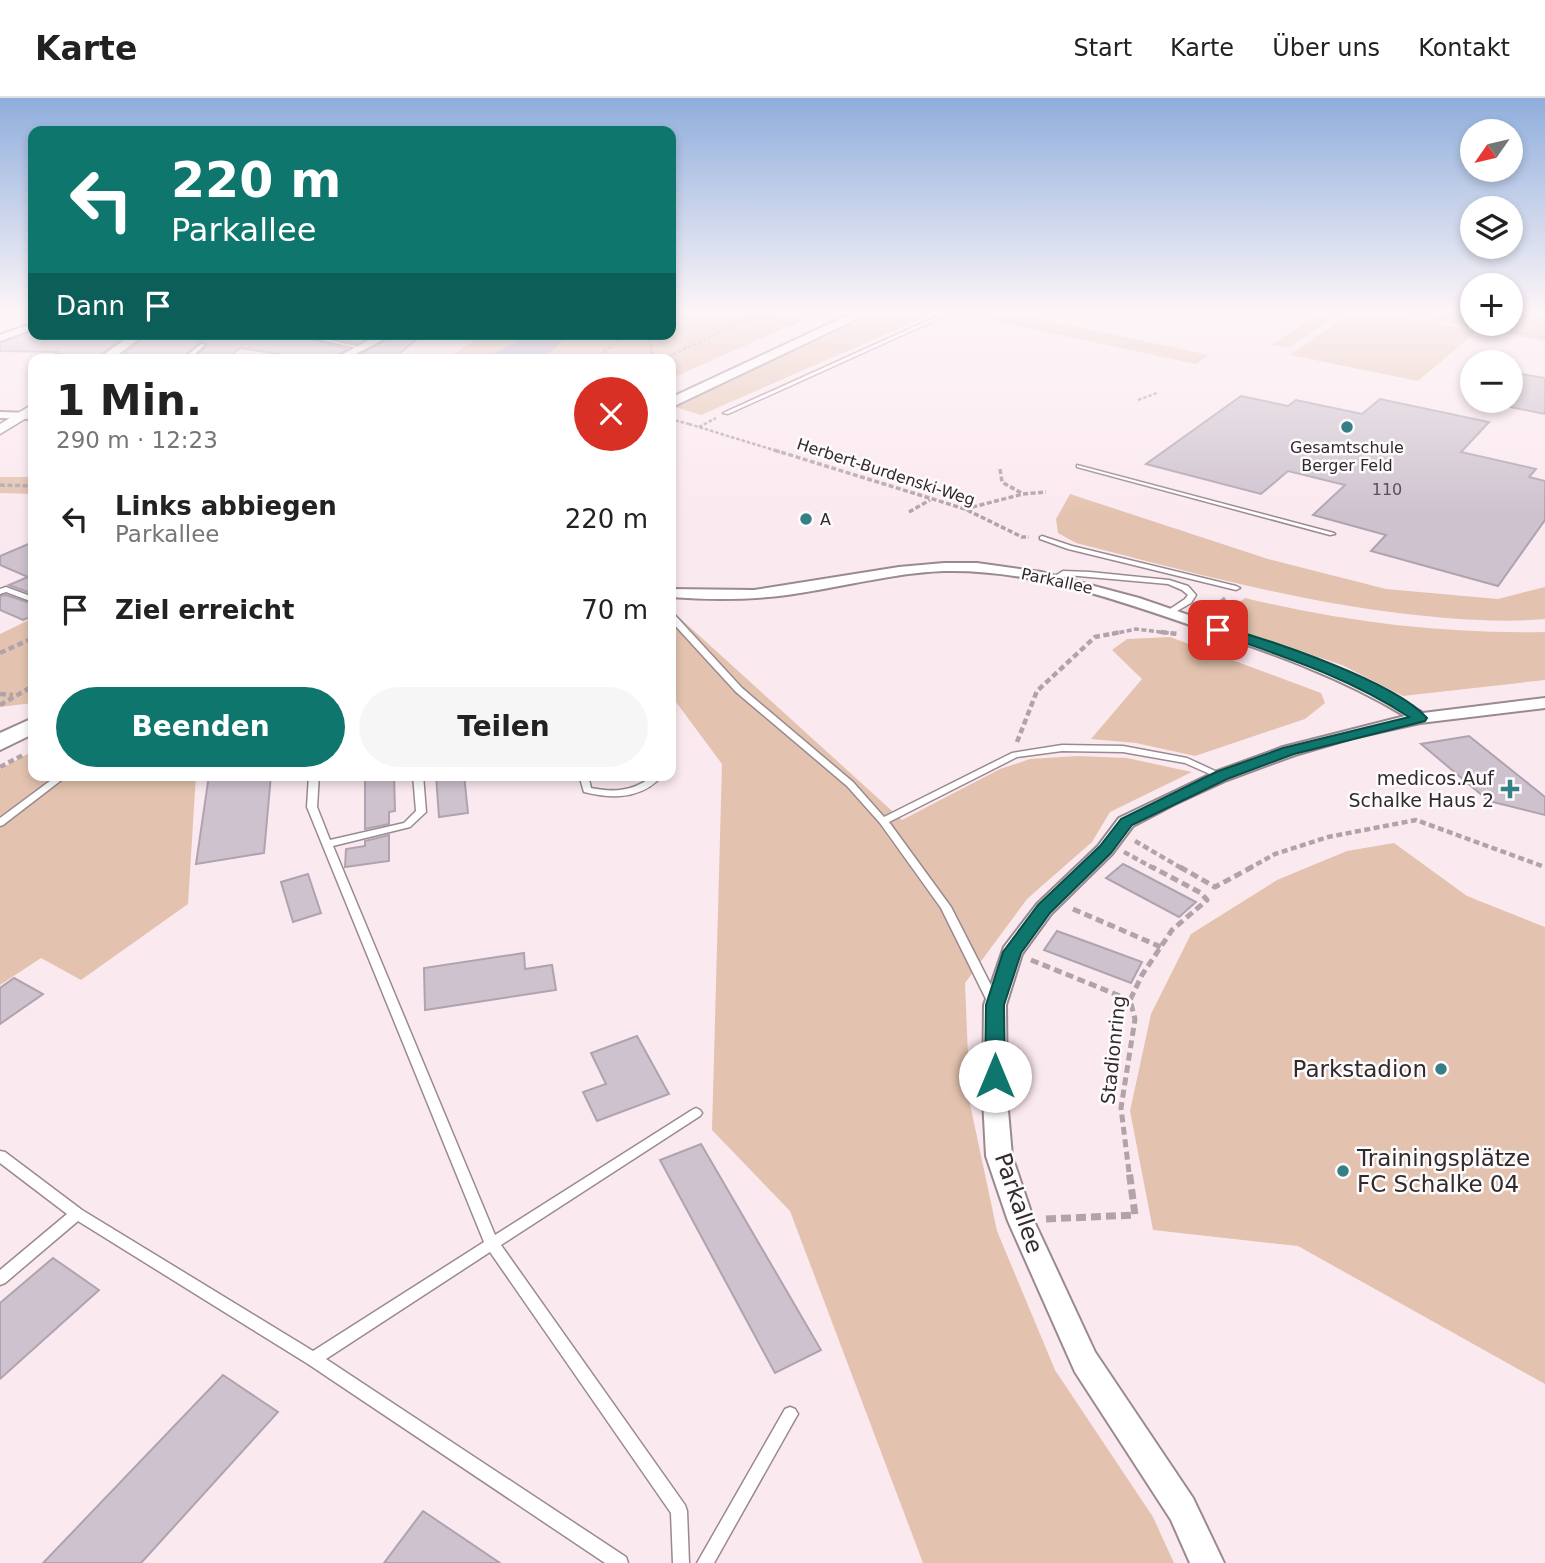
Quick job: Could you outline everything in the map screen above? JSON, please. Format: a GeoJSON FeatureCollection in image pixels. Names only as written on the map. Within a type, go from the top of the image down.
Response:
{"type":"FeatureCollection","features":[{"type":"Feature","properties":{"kind":"main road"},"geometry":{"type":"LineString","coordinates":[[676,390],[701,378]]}},
{"type":"Feature","properties":{"kind":"main road"},"geometry":{"type":"LineString","coordinates":[[676,401],[725,378]]}},
{"type":"Feature","properties":{"kind":"main road"},"geometry":{"type":"LineString","coordinates":[[2,740],[28,727]]}},
{"type":"Feature","properties":{"kind":"street"},"geometry":{"type":"LineString","coordinates":[[0,415],[28,413]]}},
{"type":"Feature","properties":{"kind":"street"},"geometry":{"type":"LineString","coordinates":[[0,430],[28,414]]}},
{"type":"Feature","properties":{"kind":"street","name":"Parkallee"},"geometry":{"type":"LineString","coordinates":[[676,593],[716,596],[766,593],[902,569],[947,567],[995,569],[1058,578],[1333,669],[1383,694],[1420,718]]}},
{"type":"Feature","properties":{"kind":"street","name":"Parkallee"},"geometry":{"type":"LineString","coordinates":[[1207,1563],[1182,1509],[1085,1362],[1021,1221],[999,1156],[995,1099],[995,1005],[1012,952],[1044,909],[1115,838],[1126,822],[1221,776],[1289,751],[1420,718],[1545,703]]}},
{"type":"Feature","properties":{"kind":"lane"},"geometry":{"type":"LineString","coordinates":[[726,413],[804,378]]}},
{"type":"Feature","properties":{"kind":"lane"},"geometry":{"type":"LineString","coordinates":[[1079,466],[1332,534]]}},
{"type":"Feature","properties":{"kind":"lane"},"geometry":{"type":"LineString","coordinates":[[1042,538],[1070,548],[1236,589]]}},
{"type":"Feature","properties":{"kind":"lane"},"geometry":{"type":"LineString","coordinates":[[1058,578],[1066,573],[1169,582],[1185,588],[1192,595],[1188,601],[1170,613]]}},
{"type":"Feature","properties":{"kind":"lane"},"geometry":{"type":"LineString","coordinates":[[0,592],[6,589],[28,598]]}},
{"type":"Feature","properties":{"kind":"lane"},"geometry":{"type":"LineString","coordinates":[[676,622],[739,690],[850,783],[883,821],[946,907],[995,1005]]}},
{"type":"Feature","properties":{"kind":"lane"},"geometry":{"type":"LineString","coordinates":[[883,821],[1015,755],[1062,748],[1124,749],[1187,761],[1221,776]]}},
{"type":"Feature","properties":{"kind":"lane"},"geometry":{"type":"LineString","coordinates":[[0,823],[56,781]]}},
{"type":"Feature","properties":{"kind":"lane"},"geometry":{"type":"LineString","coordinates":[[314,781],[312,807],[491,1242],[679,1511],[681,1563]]}},
{"type":"Feature","properties":{"kind":"lane"},"geometry":{"type":"LineString","coordinates":[[327,844],[407,825],[421,812],[418,781]]}},
{"type":"Feature","properties":{"kind":"lane"},"geometry":{"type":"LineString","coordinates":[[585,781],[587,790],[611,796],[639,791],[652,781]]}},
{"type":"Feature","properties":{"kind":"lane"},"geometry":{"type":"LineString","coordinates":[[313,1359],[696,1112]]}},
{"type":"Feature","properties":{"kind":"lane"},"geometry":{"type":"LineString","coordinates":[[0,1156],[76,1214],[313,1359],[620,1563]]}},
{"type":"Feature","properties":{"kind":"lane"},"geometry":{"type":"LineString","coordinates":[[0,1279],[76,1214]]}},
{"type":"Feature","properties":{"kind":"lane"},"geometry":{"type":"LineString","coordinates":[[705,1563],[790,1414]]}},
{"type":"Feature","properties":{"kind":"path"},"geometry":{"type":"LineString","coordinates":[[1138,400],[1157,393]]}},
{"type":"Feature","properties":{"kind":"path","name":"Herbert-Burdenski-Weg"},"geometry":{"type":"LineString","coordinates":[[676,421],[965,509],[1022,537],[1042,538]]}},
{"type":"Feature","properties":{"kind":"path"},"geometry":{"type":"LineString","coordinates":[[1000,469],[1002,482],[1023,494]]}},
{"type":"Feature","properties":{"kind":"path"},"geometry":{"type":"LineString","coordinates":[[0,485],[28,486]]}},
{"type":"Feature","properties":{"kind":"path"},"geometry":{"type":"LineString","coordinates":[[965,509],[1023,494],[1046,492]]}},
{"type":"Feature","properties":{"kind":"path"},"geometry":{"type":"LineString","coordinates":[[909,512],[931,499]]}},
{"type":"Feature","properties":{"kind":"path"},"geometry":{"type":"LineString","coordinates":[[1015,755],[1017,738],[1037,691],[1095,637],[1136,629],[1172,635],[1185,632]]}},
{"type":"Feature","properties":{"kind":"path"},"geometry":{"type":"LineString","coordinates":[[0,653],[28,640]]}},
{"type":"Feature","properties":{"kind":"path"},"geometry":{"type":"LineString","coordinates":[[0,705],[28,689]]}},
{"type":"Feature","properties":{"kind":"path"},"geometry":{"type":"LineString","coordinates":[[0,695],[16,695]]}},
{"type":"Feature","properties":{"kind":"path"},"geometry":{"type":"LineString","coordinates":[[0,767],[28,752]]}},
{"type":"Feature","properties":{"kind":"path"},"geometry":{"type":"LineString","coordinates":[[1115,838],[1215,887],[1275,854],[1328,836],[1416,820],[1545,867]]}},
{"type":"Feature","properties":{"kind":"path","name":"Stadionring"},"geometry":{"type":"LineString","coordinates":[[1021,1221],[1135,1215],[1121,1108],[1135,1019],[1130,1000],[1142,975],[1172,930],[1207,900],[1201,893],[1115,838]]}},
{"type":"Feature","properties":{"kind":"path"},"geometry":{"type":"LineString","coordinates":[[1078,911],[1161,947]]}},
{"type":"Feature","properties":{"kind":"path"},"geometry":{"type":"LineString","coordinates":[[1012,952],[1130,1000]]}},
{"type":"Feature","properties":{"kind":"shaded area"},"geometry":{"type":"Polygon","coordinates":[[[736,378],[785,378],[701,415],[676,407],[736,378]]]}},
{"type":"Feature","properties":{"kind":"shaded area"},"geometry":{"type":"Polygon","coordinates":[[[0,477],[28,477],[28,494],[0,493],[0,477]]]}},
{"type":"Feature","properties":{"kind":"shaded area"},"geometry":{"type":"Polygon","coordinates":[[[1070,494],[1268,559],[1386,589],[1498,599],[1545,587],[1545,619],[1476,620],[1364,608],[1240,584],[1076,543],[1058,533],[1056,519],[1070,494]]]}},
{"type":"Feature","properties":{"kind":"shaded area"},"geometry":{"type":"Polygon","coordinates":[[[1245,598],[1319,614],[1394,625],[1469,631],[1545,632],[1545,680],[1403,696],[1342,665],[1211,621],[1245,598]]]}},
{"type":"Feature","properties":{"kind":"shaded area"},"geometry":{"type":"Polygon","coordinates":[[[676,614],[902,820],[1000,769],[1030,759],[1077,756],[1127,758],[1192,772],[1110,812],[1092,842],[1027,899],[965,983],[970,1104],[997,1231],[1055,1370],[1153,1517],[1174,1563],[923,1563],[790,1211],[712,1130],[722,764],[676,702],[676,614]]]}},
{"type":"Feature","properties":{"kind":"shaded area"},"geometry":{"type":"Polygon","coordinates":[[[28,620],[28,704],[0,707],[0,634],[28,620]]]}},
{"type":"Feature","properties":{"kind":"shaded area"},"geometry":{"type":"Polygon","coordinates":[[[1170,637],[1321,693],[1325,703],[1305,719],[1195,756],[1136,743],[1091,739],[1142,679],[1112,650],[1127,639],[1170,637]]]}},
{"type":"Feature","properties":{"kind":"shaded area"},"geometry":{"type":"Polygon","coordinates":[[[28,754],[28,781],[196,781],[188,904],[81,980],[41,958],[0,985],[0,769],[28,754]]]}},
{"type":"Feature","properties":{"kind":"shaded area","name":"Trainingsplätze FC Schalke 04"},"geometry":{"type":"Polygon","coordinates":[[[1394,843],[1467,896],[1545,927],[1545,1384],[1298,1246],[1153,1230],[1130,1111],[1151,1014],[1191,934],[1277,880],[1347,851],[1394,843]]]}},
{"type":"Feature","properties":{"kind":"building"},"geometry":{"type":"Polygon","coordinates":[[[1523,378],[1545,378],[1545,414],[1523,410],[1523,378]]]}},
{"type":"Feature","properties":{"kind":"building"},"geometry":{"type":"Polygon","coordinates":[[[1241,396],[1288,406],[1296,400],[1362,414],[1380,399],[1489,422],[1461,452],[1536,469],[1529,477],[1545,481],[1545,520],[1498,586],[1371,551],[1386,535],[1313,515],[1345,485],[1288,471],[1261,494],[1146,464],[1241,396]]]}},
{"type":"Feature","properties":{"kind":"building"},"geometry":{"type":"Polygon","coordinates":[[[28,544],[28,577],[0,565],[0,556],[28,544]]]}},
{"type":"Feature","properties":{"kind":"building"},"geometry":{"type":"Polygon","coordinates":[[[28,577],[28,592],[9,585],[28,577]]]}},
{"type":"Feature","properties":{"kind":"building"},"geometry":{"type":"Polygon","coordinates":[[[6,595],[28,602],[28,618],[23,620],[0,610],[0,596],[6,595]]]}},
{"type":"Feature","properties":{"kind":"building","name":"medicos.Auf Schalke Haus 2"},"geometry":{"type":"Polygon","coordinates":[[[1469,736],[1545,797],[1545,815],[1489,801],[1421,744],[1469,736]]]}},
{"type":"Feature","properties":{"kind":"building"},"geometry":{"type":"Polygon","coordinates":[[[208,781],[270,781],[264,853],[196,864],[208,781]]]}},
{"type":"Feature","properties":{"kind":"building"},"geometry":{"type":"Polygon","coordinates":[[[365,781],[394,781],[395,811],[389,812],[389,824],[365,829],[365,781]]]}},
{"type":"Feature","properties":{"kind":"building"},"geometry":{"type":"Polygon","coordinates":[[[436,781],[465,781],[468,813],[439,817],[436,781]]]}},
{"type":"Feature","properties":{"kind":"building"},"geometry":{"type":"Polygon","coordinates":[[[389,835],[389,861],[345,867],[346,849],[365,846],[365,841],[389,835]]]}},
{"type":"Feature","properties":{"kind":"building"},"geometry":{"type":"Polygon","coordinates":[[[1123,864],[1196,902],[1179,917],[1106,878],[1123,864]]]}},
{"type":"Feature","properties":{"kind":"building"},"geometry":{"type":"Polygon","coordinates":[[[308,874],[321,913],[293,922],[281,882],[308,874]]]}},
{"type":"Feature","properties":{"kind":"building"},"geometry":{"type":"Polygon","coordinates":[[[1057,931],[1142,962],[1131,983],[1044,950],[1057,931]]]}},
{"type":"Feature","properties":{"kind":"building"},"geometry":{"type":"Polygon","coordinates":[[[524,953],[525,969],[552,965],[556,990],[425,1010],[424,968],[524,953]]]}},
{"type":"Feature","properties":{"kind":"building"},"geometry":{"type":"Polygon","coordinates":[[[14,978],[43,994],[0,1024],[0,988],[14,978]]]}},
{"type":"Feature","properties":{"kind":"building"},"geometry":{"type":"Polygon","coordinates":[[[637,1036],[669,1094],[597,1121],[583,1092],[606,1084],[591,1053],[637,1036]]]}},
{"type":"Feature","properties":{"kind":"building"},"geometry":{"type":"Polygon","coordinates":[[[701,1144],[821,1350],[775,1373],[660,1160],[701,1144]]]}},
{"type":"Feature","properties":{"kind":"building"},"geometry":{"type":"Polygon","coordinates":[[[53,1258],[99,1290],[0,1379],[0,1303],[53,1258]]]}},
{"type":"Feature","properties":{"kind":"building"},"geometry":{"type":"Polygon","coordinates":[[[223,1375],[278,1412],[141,1563],[43,1563],[223,1375]]]}},
{"type":"Feature","properties":{"kind":"building"},"geometry":{"type":"Polygon","coordinates":[[[423,1511],[500,1563],[384,1563],[423,1511]]]}},
{"type":"Feature","properties":{"kind":"place","name":"Gesamtschule Berger Feld"},"geometry":{"type":"Point","coordinates":[1347,427]}},
{"type":"Feature","properties":{"kind":"place","name":"A"},"geometry":{"type":"Point","coordinates":[806,519]}},
{"type":"Feature","properties":{"kind":"place","name":"medicos.Auf Schalke Haus 2"},"geometry":{"type":"Point","coordinates":[1510,789]}},
{"type":"Feature","properties":{"kind":"place","name":"Parkstadion"},"geometry":{"type":"Point","coordinates":[1441,1069]}},
{"type":"Feature","properties":{"kind":"place","name":"Trainingsplätze FC Schalke 04"},"geometry":{"type":"Point","coordinates":[1343,1171]}},
{"type":"Feature","properties":{"kind":"route"},"geometry":{"type":"LineString","coordinates":[[995,1076],[995,1005],[1012,952],[1044,909],[1105,850],[1126,822],[1221,776],[1289,751],[1420,718],[1383,694],[1333,669],[1218,630]]}}]}
